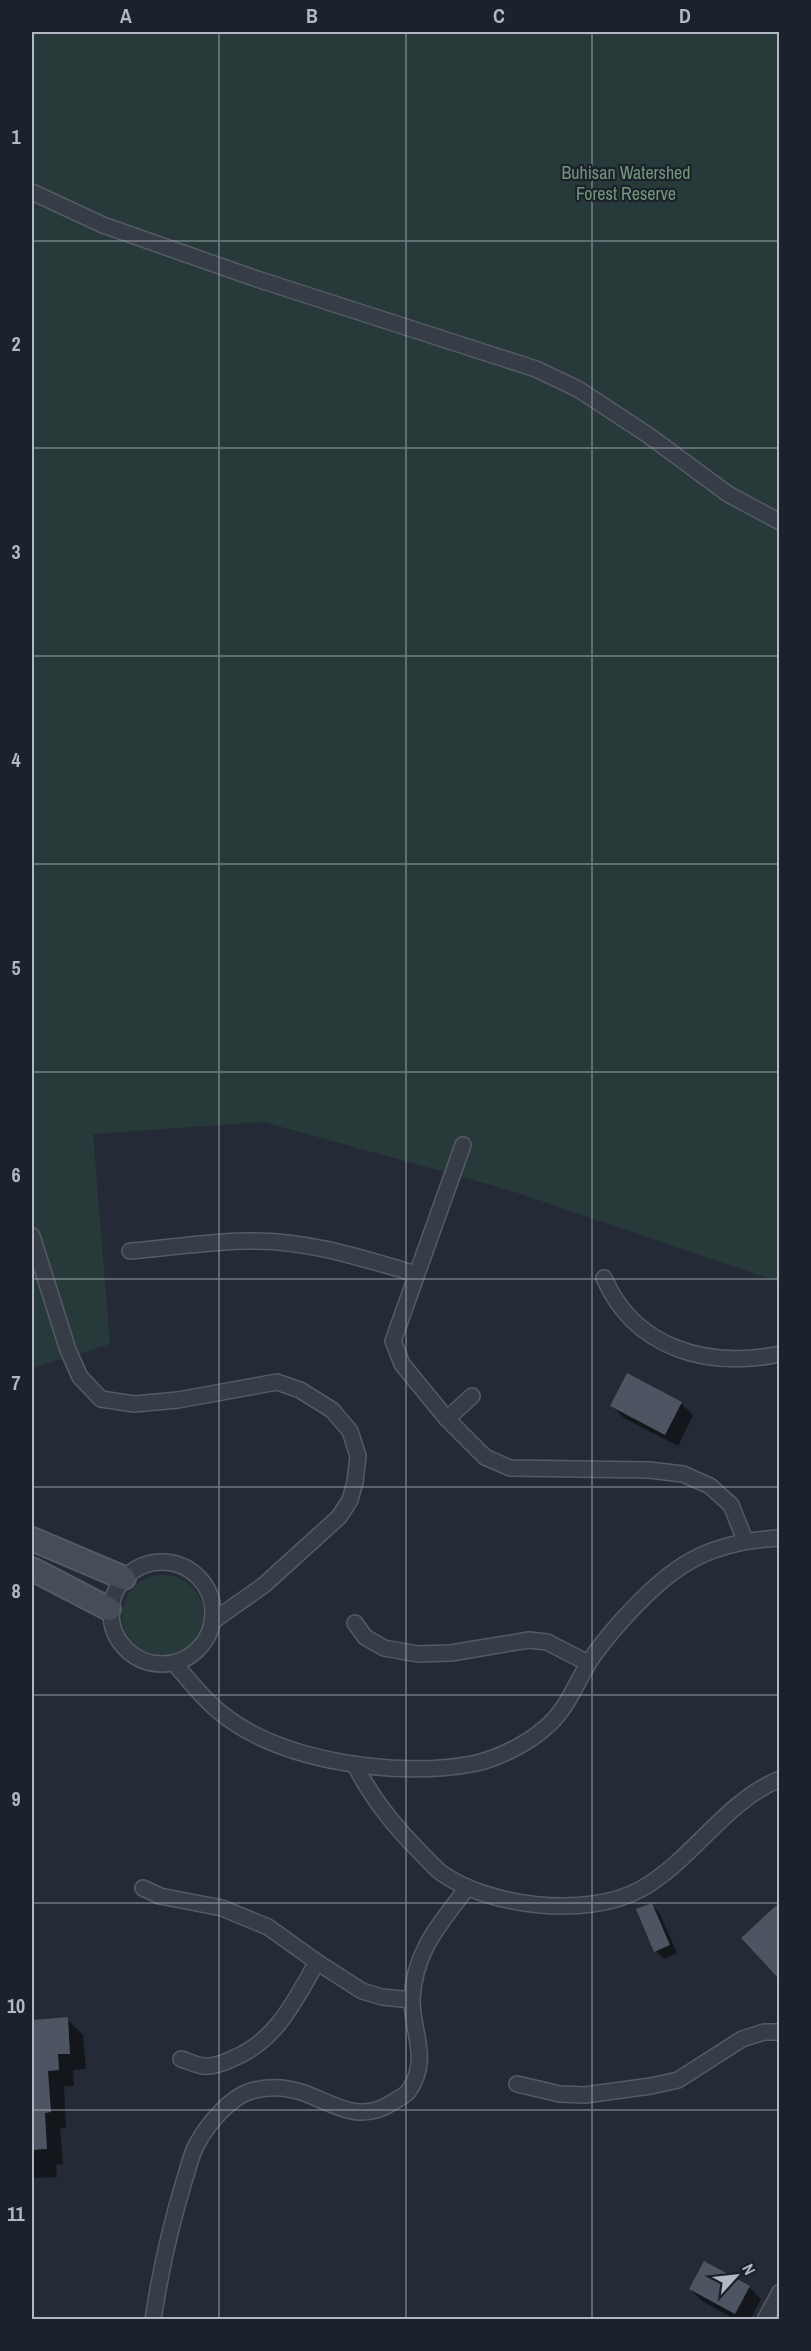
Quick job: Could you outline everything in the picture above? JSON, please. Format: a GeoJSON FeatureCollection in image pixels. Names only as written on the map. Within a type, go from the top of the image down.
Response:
{"type":"FeatureCollection","features":[{"type":"Feature","properties":{"kind":"street"},"geometry":{"type":"LineString","coordinates":[[32,192],[103,225],[235,271],[536,369],[578,389],[681,458],[728,494],[780,522]]}},
{"type":"Feature","properties":{"kind":"street"},"geometry":{"type":"LineString","coordinates":[[463,1145],[393,1341],[402,1364],[447,1419],[485,1457],[510,1468],[649,1470],[683,1474],[710,1486],[731,1505],[745,1540]]}},
{"type":"Feature","properties":{"kind":"street"},"geometry":{"type":"LineString","coordinates":[[32,1236],[68,1350],[80,1377],[101,1399],[134,1404],[177,1400],[277,1382],[300,1390],[332,1410],[350,1431],[358,1456],[355,1482],[350,1500],[339,1517],[264,1585],[213,1621]]}},
{"type":"Feature","properties":{"kind":"street"},"geometry":{"type":"LineString","coordinates":[[130,1251],[250,1240],[289,1243],[344,1252],[416,1274]]}},
{"type":"Feature","properties":{"kind":"street"},"geometry":{"type":"LineString","coordinates":[[604,1278],[621,1309],[638,1325],[667,1346],[701,1356],[734,1359],[780,1354]]}},
{"type":"Feature","properties":{"kind":"street"},"geometry":{"type":"LineString","coordinates":[[447,1419],[472,1396]]}},
{"type":"Feature","properties":{"kind":"street"},"geometry":{"type":"LineString","coordinates":[[174,1663],[221,1713],[247,1729],[304,1754],[355,1765],[440,1768],[475,1764],[514,1749],[545,1728],[565,1706],[588,1663],[604,1642],[641,1599],[678,1567],[710,1551],[745,1540],[780,1538]]}},
{"type":"Feature","properties":{"kind":"street"},"geometry":{"type":"LineString","coordinates":[[32,1539],[124,1578]]}},
{"type":"Feature","properties":{"kind":"street"},"geometry":{"type":"LineString","coordinates":[[155,1562],[178,1564],[189,1569],[206,1587],[213,1610],[213,1621],[206,1640],[192,1655],[174,1663],[162,1665],[138,1659],[129,1652],[114,1633],[109,1609],[112,1597],[124,1578],[144,1564],[155,1562]]}},
{"type":"Feature","properties":{"kind":"street"},"geometry":{"type":"LineString","coordinates":[[32,1569],[109,1609]]}},
{"type":"Feature","properties":{"kind":"street"},"geometry":{"type":"LineString","coordinates":[[355,1623],[365,1637],[384,1648],[418,1654],[451,1653],[530,1640],[547,1642],[588,1663]]}},
{"type":"Feature","properties":{"kind":"street"},"geometry":{"type":"LineString","coordinates":[[355,1765],[382,1810],[439,1871],[467,1888],[518,1902],[551,1907],[613,1900],[640,1889],[676,1863],[731,1810],[766,1784],[780,1779]]}},
{"type":"Feature","properties":{"kind":"street"},"geometry":{"type":"LineString","coordinates":[[143,1888],[160,1896],[222,1908],[268,1927],[362,1990],[382,1997],[412,2000]]}},
{"type":"Feature","properties":{"kind":"street"},"geometry":{"type":"LineString","coordinates":[[153,2319],[158,2287],[181,2193],[196,2146],[212,2121],[230,2104],[248,2091],[272,2087],[303,2092],[340,2109],[370,2119],[407,2093],[417,2075],[420,2059],[412,2000],[420,1960],[429,1937],[467,1888]]}},
{"type":"Feature","properties":{"kind":"street"},"geometry":{"type":"LineString","coordinates":[[181,2058],[202,2066],[220,2064],[244,2054],[269,2037],[281,2023],[317,1962]]}},
{"type":"Feature","properties":{"kind":"street"},"geometry":{"type":"LineString","coordinates":[[517,2085],[560,2094],[585,2095],[651,2086],[678,2079],[742,2039],[764,2032],[780,2032]]}},
{"type":"Feature","properties":{"kind":"street"},"geometry":{"type":"LineString","coordinates":[[765,2319],[780,2292]]}},
{"type":"Feature","properties":{"kind":"green space","name":"Buhisan Watershed Forest Reserve"},"geometry":{"type":"Polygon","coordinates":[[[32,32],[779,32],[779,1282],[509,1190],[264,1122],[93,1134],[110,1344],[32,1368],[32,32]]]}},
{"type":"Feature","properties":{"kind":"green space"},"geometry":{"type":"Polygon","coordinates":[[[163,1575],[179,1578],[192,1587],[201,1600],[204,1616],[201,1632],[192,1645],[179,1654],[163,1657],[147,1654],[134,1645],[125,1632],[122,1616],[125,1600],[134,1587],[147,1578],[163,1575]]]}},
{"type":"Feature","properties":{"kind":"building"},"geometry":{"type":"Polygon","coordinates":[[[627,1373],[682,1402],[665,1435],[610,1406],[627,1373]]]}},
{"type":"Feature","properties":{"kind":"building"},"geometry":{"type":"Polygon","coordinates":[[[780,1902],[780,1980],[741,1938],[780,1902]]]}},
{"type":"Feature","properties":{"kind":"building"},"geometry":{"type":"Polygon","coordinates":[[[652,1903],[670,1945],[654,1952],[636,1909],[652,1903]]]}},
{"type":"Feature","properties":{"kind":"building"},"geometry":{"type":"Polygon","coordinates":[[[68,2017],[70,2054],[58,2054],[59,2070],[48,2071],[51,2112],[45,2113],[47,2149],[32,2150],[32,2020],[68,2017]]]}},
{"type":"Feature","properties":{"kind":"building"},"geometry":{"type":"Polygon","coordinates":[[[704,2261],[750,2286],[735,2314],[689,2289],[704,2261]]]}}]}
